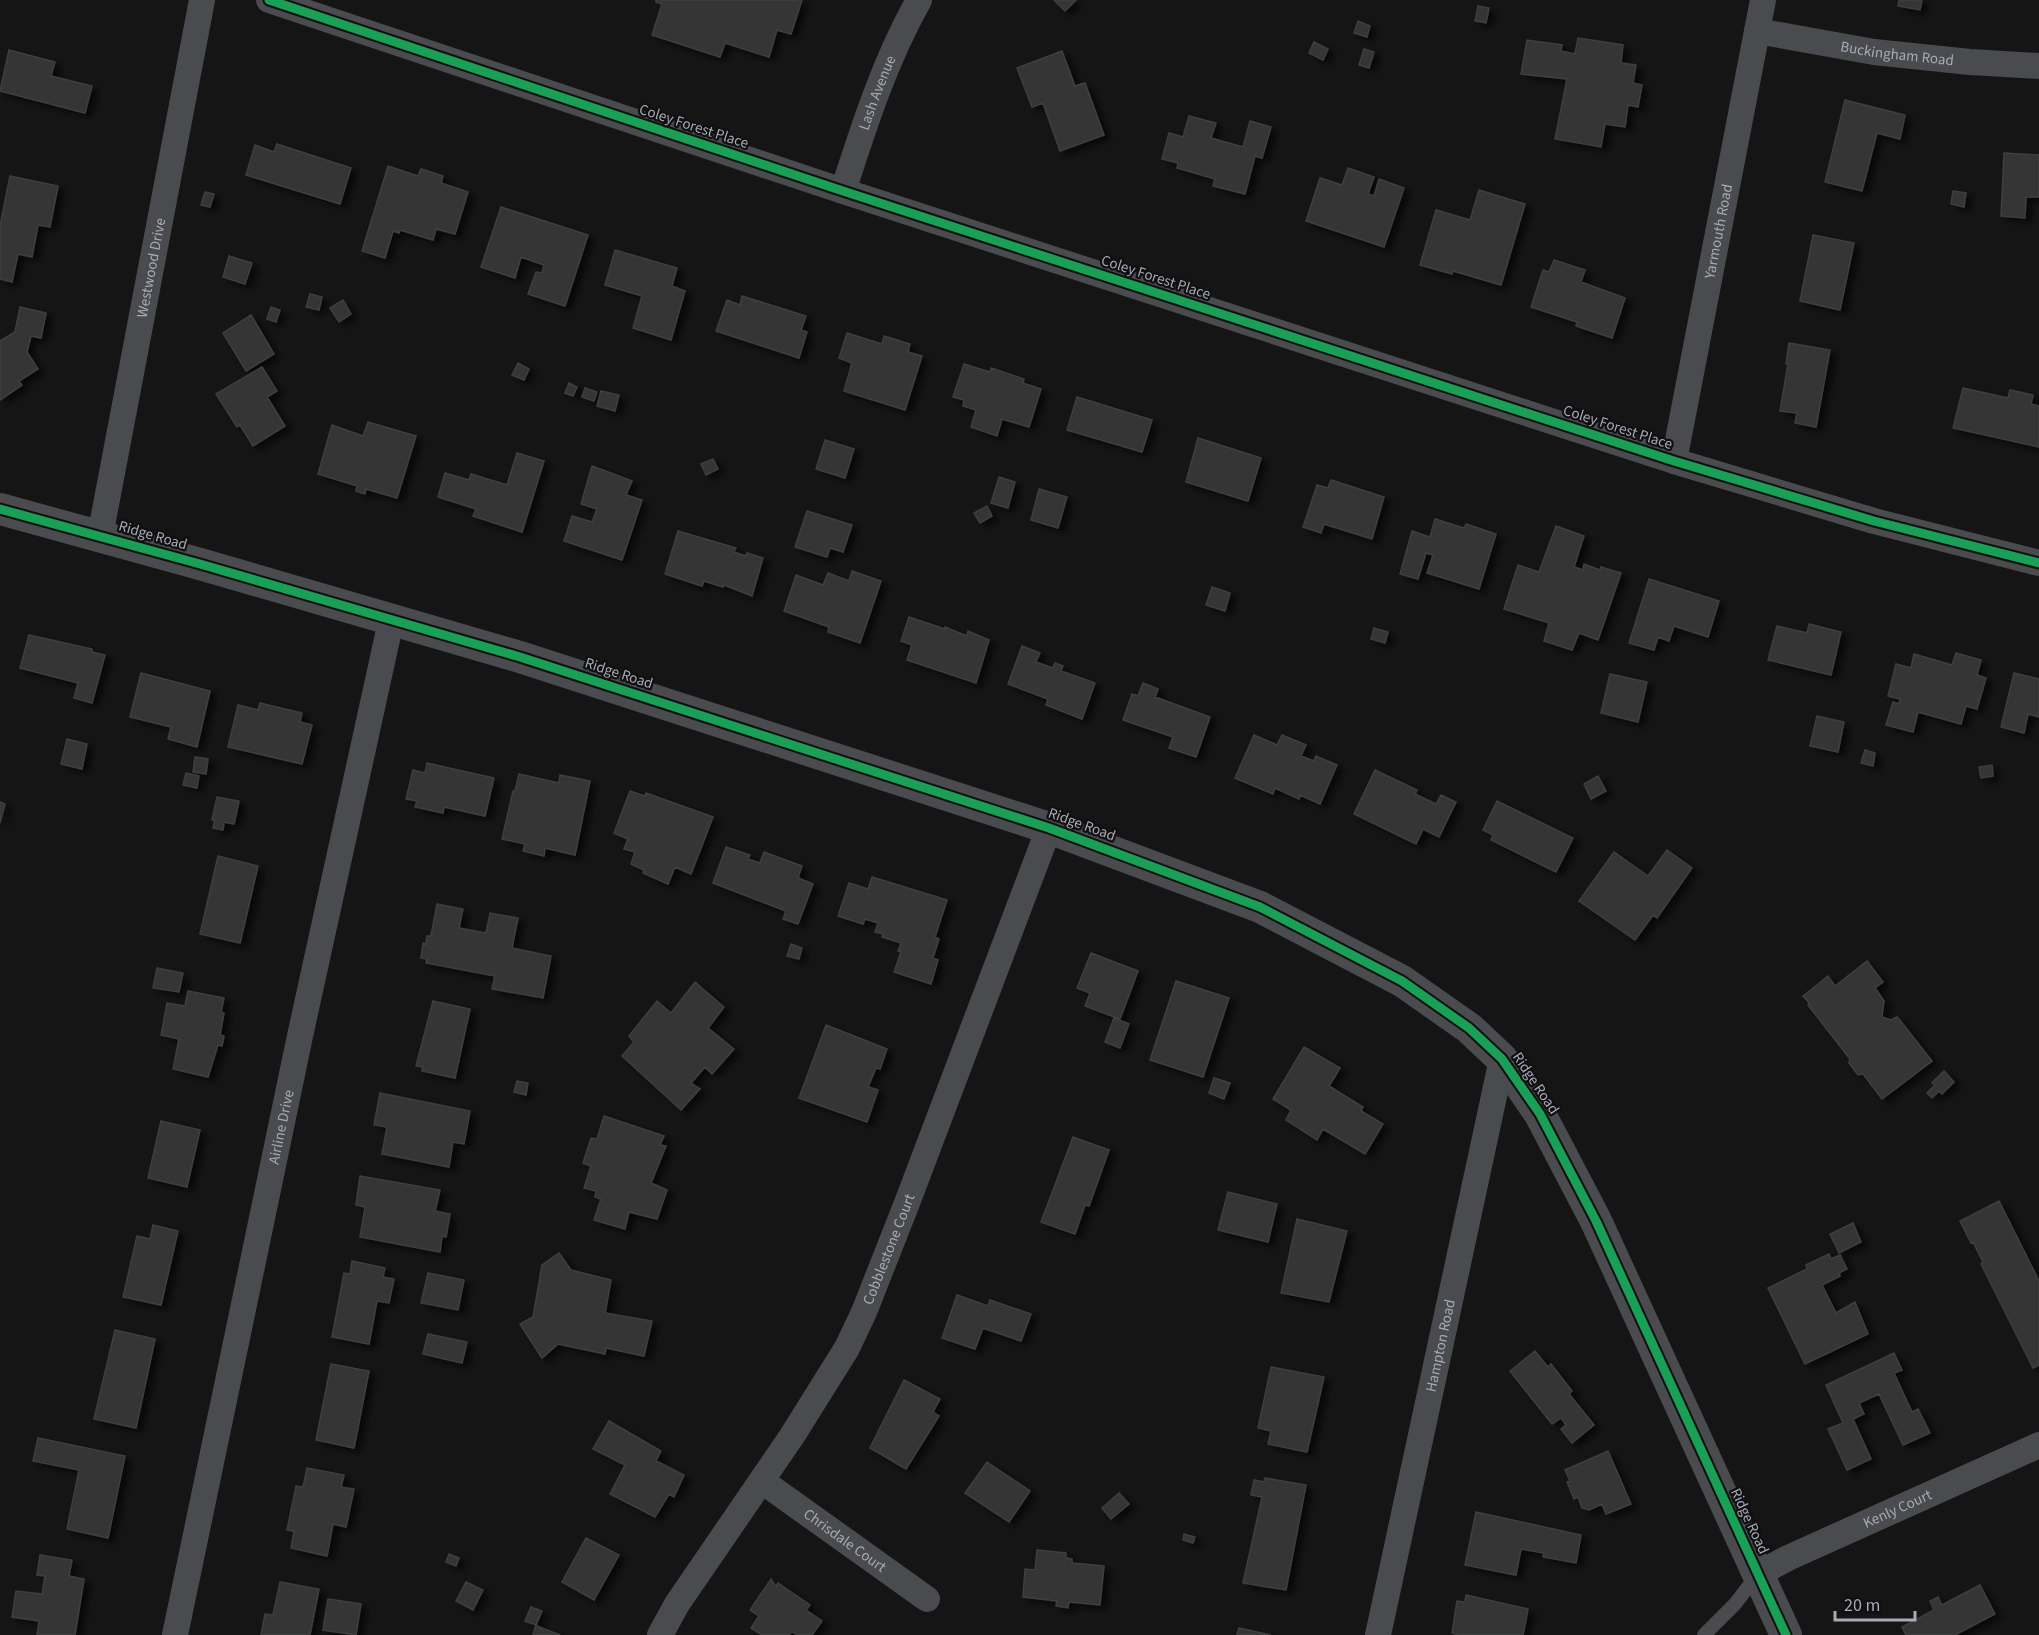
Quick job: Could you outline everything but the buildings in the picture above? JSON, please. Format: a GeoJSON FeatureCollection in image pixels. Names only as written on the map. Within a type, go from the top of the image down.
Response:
{"type":"FeatureCollection","features":[{"type":"Feature","properties":{"kind":"street","name":"Westwood Drive"},"geometry":{"type":"LineString","coordinates":[[100,536],[202,0]]}},
{"type":"Feature","properties":{"kind":"street","name":"Coley Forest Place"},"geometry":{"type":"LineString","coordinates":[[269,0],[843,191],[1674,461],[1874,521],[2039,563]]}},
{"type":"Feature","properties":{"kind":"street","name":"Lash Avenue"},"geometry":{"type":"LineString","coordinates":[[843,191],[884,74],[906,23],[919,0]]}},
{"type":"Feature","properties":{"kind":"street","name":"Yarmouth Road"},"geometry":{"type":"LineString","coordinates":[[1674,461],[1763,0]]}},
{"type":"Feature","properties":{"kind":"street","name":"Buckingham Road"},"geometry":{"type":"LineString","coordinates":[[1757,31],[1874,52],[1970,62],[2039,66]]}},
{"type":"Feature","properties":{"kind":"street","name":"Ridge Road"},"geometry":{"type":"LineString","coordinates":[[0,509],[519,657],[1049,828],[1260,907],[1402,981],[1469,1028],[1502,1059],[1540,1114],[1596,1221],[1786,1635]]}},
{"type":"Feature","properties":{"kind":"street","name":"Airline Drive"},"geometry":{"type":"LineString","coordinates":[[175,1635],[300,1036],[391,621]]}},
{"type":"Feature","properties":{"kind":"street","name":"Cobblestone Court"},"geometry":{"type":"LineString","coordinates":[[660,1635],[677,1604],[762,1481],[847,1348],[864,1312],[1049,828]]}},
{"type":"Feature","properties":{"kind":"street","name":"Hampton Road"},"geometry":{"type":"LineString","coordinates":[[1378,1635],[1502,1059]]}},
{"type":"Feature","properties":{"kind":"street","name":"Kenly Court"},"geometry":{"type":"LineString","coordinates":[[1758,1574],[1788,1558],[2039,1445]]}},
{"type":"Feature","properties":{"kind":"street","name":"Chrisdale Court"},"geometry":{"type":"LineString","coordinates":[[762,1481],[927,1599]]}},
{"type":"Feature","properties":{"kind":"lane"},"geometry":{"type":"LineString","coordinates":[[1704,1635],[1736,1604],[1758,1574]]}},
{"type":"Feature","properties":{"kind":"cycle path"},"geometry":{"type":"LineString","coordinates":[[269,0],[843,191],[1674,461],[1874,521],[2039,563]]}},
{"type":"Feature","properties":{"kind":"cycle path"},"geometry":{"type":"LineString","coordinates":[[0,509],[200,564],[520,657],[1049,828],[1260,907],[1402,981],[1469,1028],[1502,1059],[1540,1114],[1596,1221],[1786,1635]]}}]}
